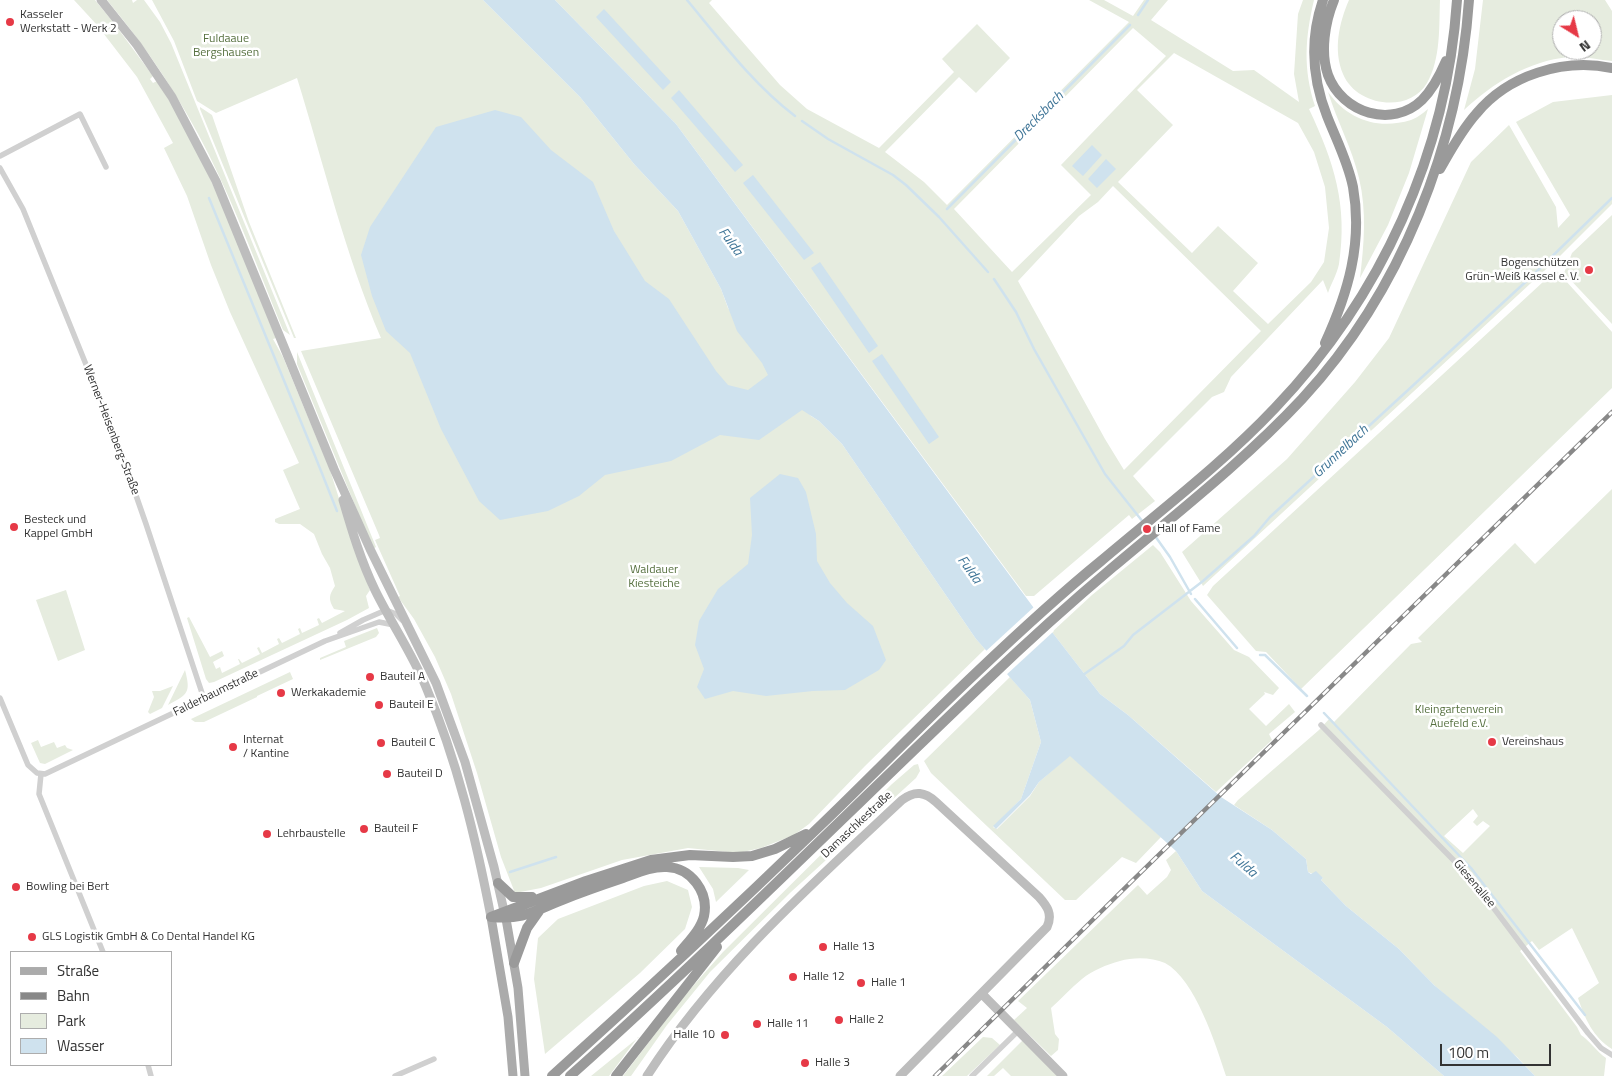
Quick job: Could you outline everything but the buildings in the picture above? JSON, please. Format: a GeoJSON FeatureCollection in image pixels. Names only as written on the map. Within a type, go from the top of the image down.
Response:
{"type":"FeatureCollection","features":[{"type":"Feature","properties":{"kind":"highway"},"geometry":{"type":"LineString","coordinates":[[1316,362],[1337,317],[1347,288],[1355,250],[1356,228],[1350,176],[1321,98],[1313,56],[1318,15],[1323,0]]}},
{"type":"Feature","properties":{"kind":"highway"},"geometry":{"type":"LineString","coordinates":[[1334,0],[1328,18],[1325,37],[1325,63],[1335,89],[1360,110],[1371,114],[1387,116],[1411,109],[1421,101],[1435,84],[1452,46]]}},
{"type":"Feature","properties":{"kind":"highway"},"geometry":{"type":"LineString","coordinates":[[552,1076],[646,991],[824,822],[975,674],[1051,604],[1234,449],[1263,421],[1316,362],[1362,296],[1396,234],[1418,186],[1440,110],[1452,46],[1457,0]]}},
{"type":"Feature","properties":{"kind":"highway"},"geometry":{"type":"LineString","coordinates":[[570,1076],[742,917],[985,681],[1109,570],[1228,471],[1304,396],[1345,345],[1384,284],[1412,231],[1445,140],[1458,86],[1469,0]]}},
{"type":"Feature","properties":{"kind":"highway"},"geometry":{"type":"LineString","coordinates":[[1430,185],[1466,126],[1486,103],[1509,86],[1533,74],[1554,68],[1588,65],[1612,68]]}},
{"type":"Feature","properties":{"kind":"highway"},"geometry":{"type":"LineString","coordinates":[[505,915],[542,897],[651,860],[690,855],[733,857],[764,853],[794,841],[824,822]]}},
{"type":"Feature","properties":{"kind":"highway"},"geometry":{"type":"LineString","coordinates":[[491,917],[505,915],[522,917],[581,892],[657,867],[674,868],[689,875],[698,885],[704,897],[705,908],[702,922],[694,935],[646,991]]}},
{"type":"Feature","properties":{"kind":"highway"},"geometry":{"type":"LineString","coordinates":[[498,882],[505,891],[515,898],[542,897]]}},
{"type":"Feature","properties":{"kind":"highway"},"geometry":{"type":"LineString","coordinates":[[514,963],[527,928],[539,911]]}},
{"type":"Feature","properties":{"kind":"highway"},"geometry":{"type":"LineString","coordinates":[[616,1076],[742,917]]}},
{"type":"Feature","properties":{"kind":"main road"},"geometry":{"type":"LineString","coordinates":[[101,0],[137,45],[162,81],[205,157],[334,469],[370,549],[436,683],[465,762],[498,882],[518,988],[524,1076]]}},
{"type":"Feature","properties":{"kind":"main road"},"geometry":{"type":"LineString","coordinates":[[334,469],[362,560],[425,686],[452,759],[491,917],[508,1016],[513,1076]]}},
{"type":"Feature","properties":{"kind":"main road","name":"Damaschkestraße"},"geometry":{"type":"LineString","coordinates":[[647,1076],[699,1003],[788,907],[902,800],[914,793],[920,792],[936,802],[1039,897],[1049,911],[1050,919],[1048,927],[900,1076]]}},
{"type":"Feature","properties":{"kind":"main road"},"geometry":{"type":"LineString","coordinates":[[982,994],[1063,1076]]}},
{"type":"Feature","properties":{"kind":"street"},"geometry":{"type":"LineString","coordinates":[[0,156],[80,114],[106,167]]}},
{"type":"Feature","properties":{"kind":"street","name":"Werner-Heisenberg-Straße"},"geometry":{"type":"LineString","coordinates":[[0,168],[24,210],[117,441],[204,699]]}},
{"type":"Feature","properties":{"kind":"street"},"geometry":{"type":"LineString","coordinates":[[324,641],[362,620],[386,610],[396,614],[410,629]]}},
{"type":"Feature","properties":{"kind":"street","name":"Falderbaumstraße"},"geometry":{"type":"LineString","coordinates":[[41,774],[48,773],[324,641],[379,622],[395,625]]}},
{"type":"Feature","properties":{"kind":"street"},"geometry":{"type":"LineString","coordinates":[[0,698],[26,763],[32,770],[41,774],[38,788],[40,797],[103,951]]}},
{"type":"Feature","properties":{"kind":"street","name":"Giesenallee"},"geometry":{"type":"LineString","coordinates":[[1320,725],[1471,878],[1588,1033],[1601,1048],[1612,1056]]}},
{"type":"Feature","properties":{"kind":"street"},"geometry":{"type":"LineString","coordinates":[[972,1076],[1018,1032]]}},
{"type":"Feature","properties":{"kind":"street"},"geometry":{"type":"LineString","coordinates":[[395,1076],[434,1059]]}},
{"type":"Feature","properties":{"kind":"green space"},"geometry":{"type":"Polygon","coordinates":[[[74,0],[95,0],[153,76],[150,79],[153,83],[157,81],[176,111],[192,142],[222,206],[276,338],[273,339],[283,357],[330,470],[359,562],[370,590],[366,596],[369,608],[214,682],[209,683],[206,679],[187,618],[189,617],[210,657],[222,651],[224,656],[213,662],[216,669],[220,667],[222,673],[240,664],[238,659],[242,663],[260,654],[257,648],[259,647],[262,653],[279,644],[277,639],[279,638],[282,643],[300,634],[298,629],[300,628],[302,633],[319,625],[317,619],[319,618],[322,623],[345,611],[334,609],[330,600],[330,595],[335,586],[330,568],[314,534],[300,524],[279,524],[275,522],[275,519],[300,509],[283,470],[299,463],[230,312],[187,196],[164,148],[173,143],[137,77],[97,25],[74,0]]]}},
{"type":"Feature","properties":{"kind":"green space"},"geometry":{"type":"Polygon","coordinates":[[[107,0],[132,0],[133,3],[137,0],[144,0],[160,22],[171,43],[290,335],[283,330],[229,198],[198,134],[162,74],[107,0]]]}},
{"type":"Feature","properties":{"kind":"green space","name":"Waldauer Kiesteiche"},"geometry":{"type":"Polygon","coordinates":[[[152,0],[483,0],[580,97],[634,164],[678,211],[721,289],[728,308],[811,416],[819,421],[842,444],[976,639],[985,649],[865,766],[809,824],[794,835],[761,848],[738,853],[688,848],[622,860],[541,888],[515,893],[501,857],[477,773],[451,694],[435,657],[414,619],[398,597],[400,596],[375,540],[380,538],[379,535],[301,351],[381,338],[356,274],[297,78],[216,113],[197,101],[174,41],[152,0]]]}},
{"type":"Feature","properties":{"kind":"green space"},"geometry":{"type":"Polygon","coordinates":[[[555,0],[712,0],[709,3],[780,85],[807,109],[879,148],[954,72],[942,59],[977,24],[1010,58],[976,93],[959,77],[885,152],[924,182],[947,205],[1129,22],[1089,0],[1104,0],[1133,16],[1144,0],[1168,0],[1151,20],[1233,71],[1254,70],[1299,102],[1294,74],[1298,14],[1303,0],[1314,0],[1307,40],[1307,66],[1315,106],[1309,109],[1326,147],[1337,184],[1342,222],[1339,264],[1328,293],[1323,280],[1231,377],[1224,392],[1212,397],[1133,476],[1155,501],[1132,519],[1129,515],[1034,596],[1026,596],[676,124],[555,0]],[[1133,28],[954,209],[1012,272],[1091,195],[1061,165],[1166,56],[1133,28]],[[1174,53],[1137,90],[1173,125],[1118,182],[1192,253],[1218,226],[1258,263],[1233,291],[1268,324],[1311,282],[1324,262],[1329,228],[1325,187],[1314,152],[1298,123],[1174,53]],[[1113,186],[1098,202],[1079,216],[1018,281],[1124,470],[1261,331],[1113,186]]]}},
{"type":"Feature","properties":{"kind":"green space"},"geometry":{"type":"Polygon","coordinates":[[[1349,0],[1440,0],[1435,64],[1432,74],[1419,93],[1408,99],[1396,102],[1383,102],[1359,93],[1350,85],[1343,74],[1338,56],[1340,27],[1349,0]]]}},
{"type":"Feature","properties":{"kind":"green space"},"geometry":{"type":"Polygon","coordinates":[[[1483,0],[1605,0],[1612,11],[1612,61],[1602,60],[1602,10],[1552,10],[1552,60],[1525,68],[1499,82],[1464,110],[1475,69],[1483,0]]]}},
{"type":"Feature","properties":{"kind":"green space"},"geometry":{"type":"Polygon","coordinates":[[[1328,92],[1336,102],[1354,116],[1376,123],[1399,123],[1411,120],[1428,109],[1409,173],[1388,225],[1360,278],[1364,228],[1362,190],[1352,156],[1328,92]]]}},
{"type":"Feature","properties":{"kind":"green space"},"geometry":{"type":"Polygon","coordinates":[[[1612,95],[1612,204],[1557,259],[1203,586],[1182,552],[1287,459],[1355,382],[1389,338],[1471,162],[1509,125],[1556,207],[1558,228],[1570,215],[1516,122],[1553,102],[1612,95]]]}},
{"type":"Feature","properties":{"kind":"green space"},"geometry":{"type":"Polygon","coordinates":[[[200,107],[212,115],[249,222],[296,338],[294,338],[200,107]]]}},
{"type":"Feature","properties":{"kind":"green space","name":"Bogenschützen Grün-Weiß Kassel e. V."},"geometry":{"type":"Polygon","coordinates":[[[1612,215],[1612,324],[1564,273],[1572,253],[1612,215]]]}},
{"type":"Feature","properties":{"kind":"green space"},"geometry":{"type":"Polygon","coordinates":[[[1556,270],[1612,332],[1612,388],[1301,689],[1266,652],[1256,651],[1207,595],[1213,586],[1556,270]]]}},
{"type":"Feature","properties":{"kind":"green space"},"geometry":{"type":"Polygon","coordinates":[[[297,352],[376,547],[373,549],[297,364],[297,352]]]}},
{"type":"Feature","properties":{"kind":"green space","name":"Kleingartenverein Auefeld e.V."},"geometry":{"type":"Polygon","coordinates":[[[1612,489],[1612,1049],[1590,1027],[1578,998],[1599,983],[1572,928],[1539,950],[1532,941],[1520,951],[1581,1035],[1606,1058],[1604,1076],[1535,1076],[1517,1057],[1434,985],[1399,949],[1346,906],[1321,880],[1323,878],[1308,872],[1306,859],[1272,830],[1234,805],[1319,730],[1330,718],[1334,722],[1411,644],[1422,642],[1418,638],[1515,543],[1535,564],[1612,489]],[[1473,809],[1444,836],[1463,853],[1490,826],[1483,821],[1477,826],[1473,822],[1478,816],[1473,809]]]}},
{"type":"Feature","properties":{"kind":"green space"},"geometry":{"type":"Polygon","coordinates":[[[1153,545],[1160,552],[1191,601],[1234,650],[1249,657],[1279,688],[1273,695],[1264,692],[1265,694],[1249,709],[1266,726],[1289,704],[1295,712],[1269,734],[1272,740],[1216,792],[1128,715],[1100,694],[1052,632],[1092,595],[1153,545]]]}},
{"type":"Feature","properties":{"kind":"green space"},"geometry":{"type":"Polygon","coordinates":[[[66,590],[85,650],[58,661],[36,600],[66,590]]]}},
{"type":"Feature","properties":{"kind":"green space"},"geometry":{"type":"Polygon","coordinates":[[[377,628],[379,633],[376,637],[320,660],[320,658],[346,647],[344,641],[377,628]]]}},
{"type":"Feature","properties":{"kind":"green space"},"geometry":{"type":"Polygon","coordinates":[[[185,670],[188,688],[184,695],[168,705],[185,670]]]}},
{"type":"Feature","properties":{"kind":"green space"},"geometry":{"type":"Polygon","coordinates":[[[290,672],[293,679],[257,697],[204,722],[195,722],[191,719],[290,672]]]}},
{"type":"Feature","properties":{"kind":"green space"},"geometry":{"type":"Polygon","coordinates":[[[1010,677],[1030,700],[1041,742],[1021,799],[993,827],[997,829],[1030,796],[1039,782],[1070,755],[1161,837],[1136,863],[1122,857],[1076,900],[1065,900],[931,773],[924,761],[1010,677]]]}},
{"type":"Feature","properties":{"kind":"green space"},"geometry":{"type":"Polygon","coordinates":[[[173,686],[162,708],[150,714],[148,712],[154,697],[152,691],[160,691],[173,686]]]}},
{"type":"Feature","properties":{"kind":"green space"},"geometry":{"type":"Polygon","coordinates":[[[38,740],[41,747],[54,742],[57,748],[65,745],[73,750],[45,764],[40,763],[31,743],[38,740]]]}},
{"type":"Feature","properties":{"kind":"green space"},"geometry":{"type":"Polygon","coordinates":[[[918,764],[920,771],[916,778],[791,892],[710,972],[667,1025],[631,1076],[623,1076],[685,995],[723,952],[892,784],[914,765],[918,764]]]}},
{"type":"Feature","properties":{"kind":"green space"},"geometry":{"type":"Polygon","coordinates":[[[1176,851],[1202,891],[1387,1027],[1444,1076],[1226,1076],[1203,1014],[1186,983],[1176,971],[1165,963],[1142,958],[1120,961],[1095,970],[1078,982],[1051,1008],[1055,1034],[1059,1039],[1058,1050],[1051,1056],[1014,1020],[1027,1008],[1018,1001],[1138,885],[1147,895],[1167,877],[1171,870],[1166,860],[1176,851]]]}},
{"type":"Feature","properties":{"kind":"green space"},"geometry":{"type":"Polygon","coordinates":[[[699,867],[749,870],[716,902],[713,889],[699,867]]]}},
{"type":"Feature","properties":{"kind":"green space"},"geometry":{"type":"Polygon","coordinates":[[[667,881],[688,890],[692,907],[685,929],[640,973],[545,1054],[534,979],[538,938],[558,919],[644,886],[667,881]]]}},
{"type":"Feature","properties":{"kind":"green space"},"geometry":{"type":"Polygon","coordinates":[[[983,1037],[992,1038],[1000,1045],[967,1076],[942,1076],[983,1037]]]}},
{"type":"Feature","properties":{"kind":"green space"},"geometry":{"type":"Polygon","coordinates":[[[636,1039],[609,1076],[591,1076],[636,1039]]]}},
{"type":"Feature","properties":{"kind":"green space"},"geometry":{"type":"Polygon","coordinates":[[[1023,1040],[1057,1076],[1011,1076],[1003,1068],[994,1076],[987,1076],[1023,1040]]]}},
{"type":"Feature","properties":{"kind":"water","name":"Fulda"},"geometry":{"type":"Polygon","coordinates":[[[483,0],[555,0],[676,124],[1042,619],[1100,694],[1128,715],[1221,797],[1272,830],[1306,859],[1308,872],[1311,874],[1316,871],[1323,878],[1321,880],[1346,906],[1399,949],[1434,985],[1497,1037],[1535,1076],[1444,1076],[1387,1027],[1202,891],[1176,851],[1070,756],[1039,782],[1030,795],[996,829],[993,826],[1021,799],[1041,742],[1030,700],[976,639],[842,444],[819,421],[802,410],[759,440],[720,435],[671,461],[605,475],[579,496],[548,511],[500,520],[479,501],[441,429],[410,353],[386,331],[372,296],[361,255],[370,227],[436,127],[495,110],[521,117],[551,150],[593,182],[614,231],[645,281],[669,299],[716,371],[728,385],[748,390],[768,375],[762,363],[737,331],[721,289],[678,211],[634,164],[580,97],[483,0]]]}},
{"type":"Feature","properties":{"kind":"water"},"geometry":{"type":"Polygon","coordinates":[[[604,9],[671,82],[663,90],[596,17],[604,9]]]}},
{"type":"Feature","properties":{"kind":"water"},"geometry":{"type":"Polygon","coordinates":[[[679,90],[743,165],[735,172],[671,98],[679,90]]]}},
{"type":"Feature","properties":{"kind":"water"},"geometry":{"type":"Polygon","coordinates":[[[1092,145],[1102,155],[1083,176],[1072,166],[1092,145]]]}},
{"type":"Feature","properties":{"kind":"water"},"geometry":{"type":"Polygon","coordinates":[[[1106,159],[1116,169],[1097,188],[1088,179],[1106,159]]]}},
{"type":"Feature","properties":{"kind":"water"},"geometry":{"type":"Polygon","coordinates":[[[753,175],[814,253],[804,260],[743,183],[753,175]]]}},
{"type":"Feature","properties":{"kind":"water"},"geometry":{"type":"Polygon","coordinates":[[[820,262],[878,346],[869,353],[811,268],[820,262]]]}},
{"type":"Feature","properties":{"kind":"water"},"geometry":{"type":"Polygon","coordinates":[[[882,354],[939,437],[929,444],[872,361],[882,354]]]}},
{"type":"Feature","properties":{"kind":"water"},"geometry":{"type":"Polygon","coordinates":[[[780,474],[798,478],[806,492],[816,534],[817,561],[830,583],[847,603],[873,626],[886,660],[879,670],[845,690],[766,696],[733,691],[705,699],[697,687],[704,669],[695,645],[699,621],[718,589],[748,564],[752,535],[750,498],[780,474]]]}},
{"type":"Feature","properties":{"kind":"pier"},"geometry":{"type":"Polygon","coordinates":[[[1035,606],[1054,631],[1005,676],[985,652],[1035,606]]]}},
{"type":"Feature","properties":{"kind":"waterway"},"geometry":{"type":"LineString","coordinates":[[687,0],[751,76],[795,116]]}},
{"type":"Feature","properties":{"kind":"waterway","name":"Drecksbach"},"geometry":{"type":"LineString","coordinates":[[1138,15],[1148,0]]}},
{"type":"Feature","properties":{"kind":"waterway","name":"Drecksbach"},"geometry":{"type":"LineString","coordinates":[[947,209],[1130,25]]}},
{"type":"Feature","properties":{"kind":"waterway"},"geometry":{"type":"LineString","coordinates":[[802,121],[828,139],[893,175],[906,185],[939,217],[988,272]]}},
{"type":"Feature","properties":{"kind":"waterway"},"geometry":{"type":"LineString","coordinates":[[209,198],[337,511]]}},
{"type":"Feature","properties":{"kind":"waterway","name":"Grunnelbach"},"geometry":{"type":"LineString","coordinates":[[1083,675],[1124,646],[1133,635],[1203,581],[1254,536],[1270,517],[1532,276],[1612,198]]}},
{"type":"Feature","properties":{"kind":"waterway"},"geometry":{"type":"LineString","coordinates":[[994,279],[1016,312],[1034,349],[1105,474],[1143,522]]}},
{"type":"Feature","properties":{"kind":"waterway"},"geometry":{"type":"LineString","coordinates":[[1155,536],[1170,557],[1191,594]]}},
{"type":"Feature","properties":{"kind":"waterway"},"geometry":{"type":"LineString","coordinates":[[1195,599],[1237,648]]}},
{"type":"Feature","properties":{"kind":"waterway"},"geometry":{"type":"LineString","coordinates":[[1260,655],[1265,655],[1307,696]]}},
{"type":"Feature","properties":{"kind":"waterway"},"geometry":{"type":"LineString","coordinates":[[1324,713],[1471,868],[1585,1015]]}},
{"type":"Feature","properties":{"kind":"waterway"},"geometry":{"type":"LineString","coordinates":[[510,872],[556,857]]}},
{"type":"Feature","properties":{"kind":"railway"},"geometry":{"type":"LineString","coordinates":[[935,1076],[1612,412]]}},
{"type":"Feature","properties":{"kind":"place","name":"Kasseler Werkstatt - Werk 2"},"geometry":{"type":"Point","coordinates":[10,22]}},
{"type":"Feature","properties":{"kind":"place","name":"Bogenschützen Grün-Weiß Kassel e. V."},"geometry":{"type":"Point","coordinates":[1589,270]}},
{"type":"Feature","properties":{"kind":"place","name":"Besteck und Kappel GmbH"},"geometry":{"type":"Point","coordinates":[14,527]}},
{"type":"Feature","properties":{"kind":"place","name":"Hall of Fame"},"geometry":{"type":"Point","coordinates":[1147,529]}},
{"type":"Feature","properties":{"kind":"place","name":"Bauteil A"},"geometry":{"type":"Point","coordinates":[370,677]}},
{"type":"Feature","properties":{"kind":"place","name":"Werkakademie"},"geometry":{"type":"Point","coordinates":[281,693]}},
{"type":"Feature","properties":{"kind":"place","name":"Bauteil E"},"geometry":{"type":"Point","coordinates":[379,705]}},
{"type":"Feature","properties":{"kind":"place","name":"Vereinshaus"},"geometry":{"type":"Point","coordinates":[1492,742]}},
{"type":"Feature","properties":{"kind":"place","name":"Bauteil C"},"geometry":{"type":"Point","coordinates":[381,743]}},
{"type":"Feature","properties":{"kind":"place","name":"Internat / Kantine"},"geometry":{"type":"Point","coordinates":[233,747]}},
{"type":"Feature","properties":{"kind":"place","name":"Bauteil D"},"geometry":{"type":"Point","coordinates":[387,774]}},
{"type":"Feature","properties":{"kind":"place","name":"Bauteil F"},"geometry":{"type":"Point","coordinates":[364,829]}},
{"type":"Feature","properties":{"kind":"place","name":"Lehrbaustelle"},"geometry":{"type":"Point","coordinates":[267,834]}},
{"type":"Feature","properties":{"kind":"place","name":"Bowling bei Bert"},"geometry":{"type":"Point","coordinates":[16,887]}},
{"type":"Feature","properties":{"kind":"place","name":"GLS Logistik GmbH & Co Dental Handel KG"},"geometry":{"type":"Point","coordinates":[32,937]}},
{"type":"Feature","properties":{"kind":"place","name":"Halle 13"},"geometry":{"type":"Point","coordinates":[823,947]}},
{"type":"Feature","properties":{"kind":"place","name":"Halle 12"},"geometry":{"type":"Point","coordinates":[793,977]}},
{"type":"Feature","properties":{"kind":"place","name":"Halle 1"},"geometry":{"type":"Point","coordinates":[861,983]}},
{"type":"Feature","properties":{"kind":"place","name":"Halle 2"},"geometry":{"type":"Point","coordinates":[839,1020]}},
{"type":"Feature","properties":{"kind":"place","name":"Halle 11"},"geometry":{"type":"Point","coordinates":[757,1024]}},
{"type":"Feature","properties":{"kind":"place","name":"Halle 10"},"geometry":{"type":"Point","coordinates":[725,1035]}},
{"type":"Feature","properties":{"kind":"place","name":"Halle 3"},"geometry":{"type":"Point","coordinates":[805,1063]}},
{"type":"Feature","properties":{"kind":"park label","name":"Fuldaaue Bergshausen"},"geometry":{"type":"Point","coordinates":[226,46]}}]}
